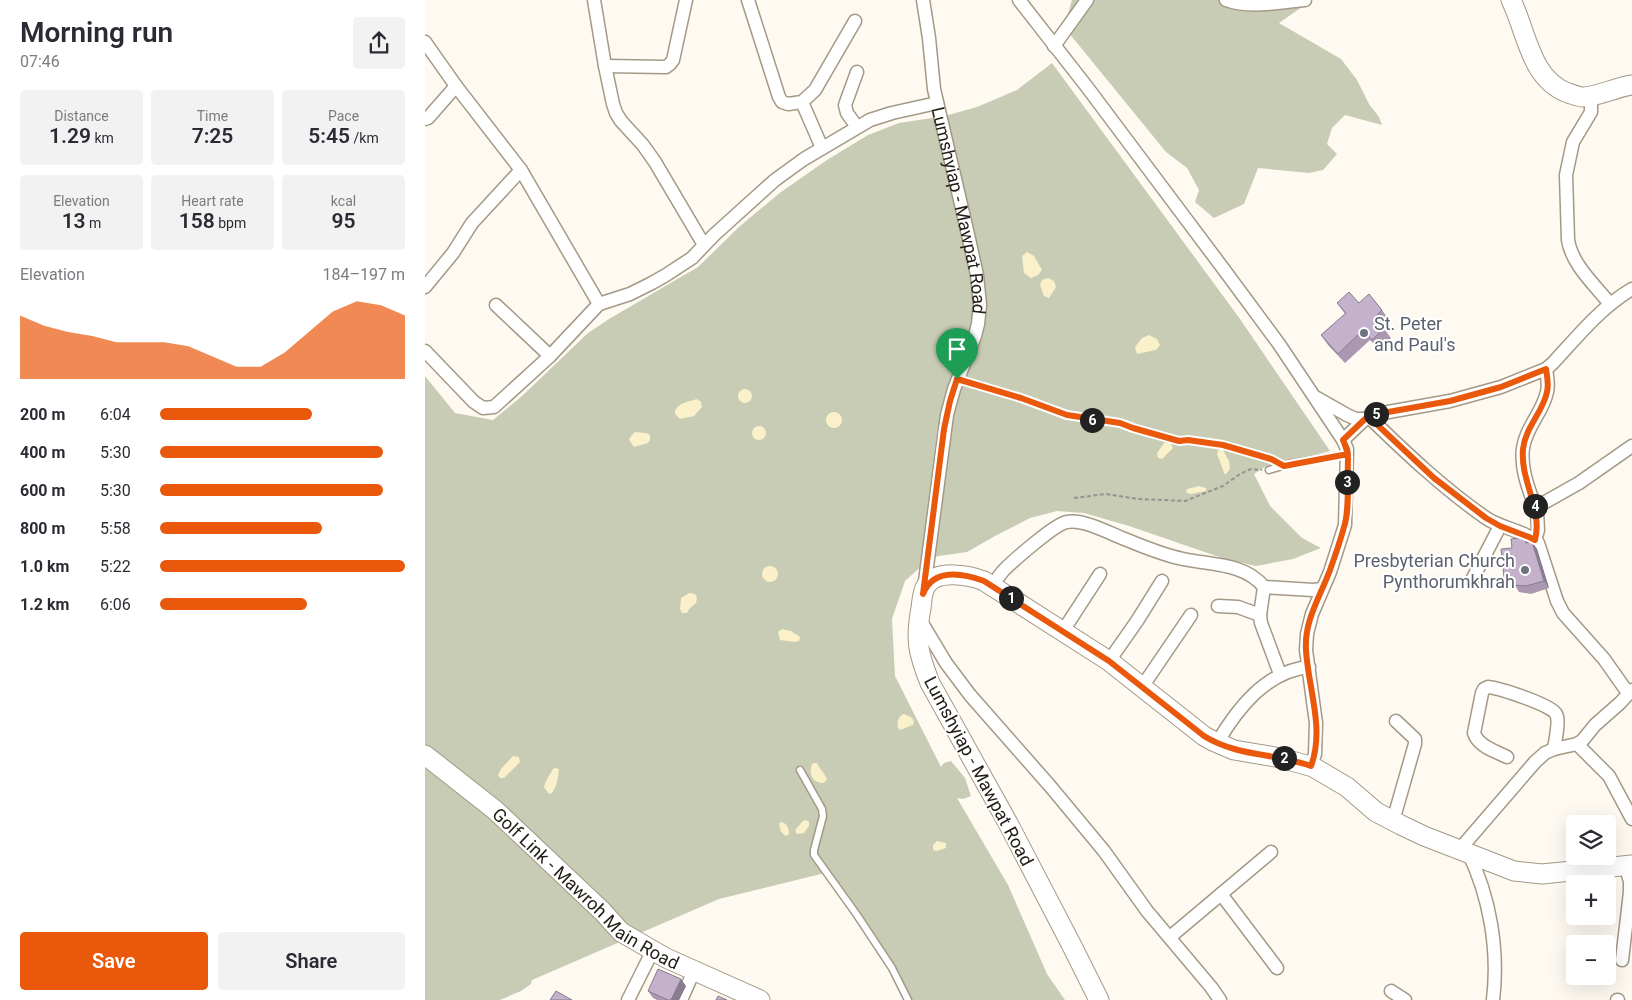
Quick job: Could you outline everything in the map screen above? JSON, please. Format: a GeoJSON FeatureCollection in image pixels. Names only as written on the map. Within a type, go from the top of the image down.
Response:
{"type":"FeatureCollection","features":[{"type":"Feature","properties":{"kind":"street"},"geometry":{"type":"LineString","coordinates":[[595,0],[605,66],[616,113],[655,162],[704,245]]}},
{"type":"Feature","properties":{"kind":"street"},"geometry":{"type":"LineString","coordinates":[[605,66],[666,67],[671,64],[686,0]]}},
{"type":"Feature","properties":{"kind":"street"},"geometry":{"type":"LineString","coordinates":[[748,0],[779,97],[782,102],[788,104],[802,102],[815,90],[855,21]]}},
{"type":"Feature","properties":{"kind":"street","name":"Lumshyiap - Mawpat Road"},"geometry":{"type":"LineString","coordinates":[[923,0],[934,89],[965,222],[979,293],[979,316],[977,330],[950,401],[944,429],[917,640],[930,683],[1009,825],[1099,1000]]}},
{"type":"Feature","properties":{"kind":"street"},"geometry":{"type":"LineString","coordinates":[[1019,0],[1087,87],[1279,344],[1343,440],[1347,449],[1345,524],[1330,572],[1312,614],[1307,634],[1306,650],[1317,722],[1315,754],[1311,766]]}},
{"type":"Feature","properties":{"kind":"street"},"geometry":{"type":"LineString","coordinates":[[1054,46],[1087,0]]}},
{"type":"Feature","properties":{"kind":"street"},"geometry":{"type":"LineString","coordinates":[[1226,0],[1238,4],[1251,5],[1305,0]]}},
{"type":"Feature","properties":{"kind":"street"},"geometry":{"type":"LineString","coordinates":[[1512,0],[1537,66],[1544,76],[1563,91],[1583,97],[1632,85]]}},
{"type":"Feature","properties":{"kind":"street"},"geometry":{"type":"LineString","coordinates":[[425,42],[456,86],[521,170],[599,304]]}},
{"type":"Feature","properties":{"kind":"street"},"geometry":{"type":"LineString","coordinates":[[857,72],[845,105],[847,113],[857,127]]}},
{"type":"Feature","properties":{"kind":"street"},"geometry":{"type":"LineString","coordinates":[[425,119],[456,86]]}},
{"type":"Feature","properties":{"kind":"street"},"geometry":{"type":"LineString","coordinates":[[1591,95],[1591,112],[1573,142],[1566,175],[1568,240],[1569,249],[1576,261],[1610,304]]}},
{"type":"Feature","properties":{"kind":"street"},"geometry":{"type":"LineString","coordinates":[[802,102],[822,148]]}},
{"type":"Feature","properties":{"kind":"street"},"geometry":{"type":"LineString","coordinates":[[425,351],[474,402],[483,408],[494,407],[550,356],[599,304],[630,294],[666,275],[692,258],[775,180],[822,148],[870,120],[937,103]]}},
{"type":"Feature","properties":{"kind":"street"},"geometry":{"type":"LineString","coordinates":[[425,287],[453,253],[473,223],[521,170]]}},
{"type":"Feature","properties":{"kind":"street"},"geometry":{"type":"LineString","coordinates":[[1314,396],[1356,419],[1450,401],[1501,387],[1546,369],[1592,320],[1610,304],[1632,289]]}},
{"type":"Feature","properties":{"kind":"street"},"geometry":{"type":"LineString","coordinates":[[497,304],[550,356]]}},
{"type":"Feature","properties":{"kind":"street"},"geometry":{"type":"LineString","coordinates":[[1535,540],[1538,530],[1537,512],[1522,461],[1527,433],[1546,398],[1548,386],[1546,369]]}},
{"type":"Feature","properties":{"kind":"street"},"geometry":{"type":"LineString","coordinates":[[1343,440],[1367,418]]}},
{"type":"Feature","properties":{"kind":"street"},"geometry":{"type":"LineString","coordinates":[[1367,418],[1434,478],[1486,518],[1500,526],[1535,540],[1563,613],[1605,659],[1630,691],[1577,744],[1554,749],[1545,753],[1535,762],[1464,851]]}},
{"type":"Feature","properties":{"kind":"street"},"geometry":{"type":"LineString","coordinates":[[1537,512],[1541,505],[1579,483],[1632,446]]}},
{"type":"Feature","properties":{"kind":"street"},"geometry":{"type":"LineString","coordinates":[[993,586],[1003,571],[1035,544],[1065,522],[1072,521],[1095,527],[1174,557],[1230,567],[1258,580],[1264,587],[1322,589]]}},
{"type":"Feature","properties":{"kind":"street"},"geometry":{"type":"LineString","coordinates":[[1472,580],[1500,526]]}},
{"type":"Feature","properties":{"kind":"street"},"geometry":{"type":"LineString","coordinates":[[923,594],[927,584],[935,579],[959,574],[972,576],[993,586],[1109,661],[1204,736],[1217,743],[1245,752],[1281,758],[1311,766],[1335,779],[1376,812],[1393,821],[1424,836],[1500,866],[1532,874],[1628,865],[1630,892],[1622,960]]}},
{"type":"Feature","properties":{"kind":"street"},"geometry":{"type":"LineString","coordinates":[[1063,631],[1100,574]]}},
{"type":"Feature","properties":{"kind":"street"},"geometry":{"type":"LineString","coordinates":[[1109,661],[1163,581]]}},
{"type":"Feature","properties":{"kind":"street"},"geometry":{"type":"LineString","coordinates":[[1264,587],[1260,615],[1263,633],[1280,674]]}},
{"type":"Feature","properties":{"kind":"street"},"geometry":{"type":"LineString","coordinates":[[1218,606],[1238,607],[1260,615]]}},
{"type":"Feature","properties":{"kind":"street"},"geometry":{"type":"LineString","coordinates":[[1142,687],[1191,615]]}},
{"type":"Feature","properties":{"kind":"street"},"geometry":{"type":"LineString","coordinates":[[919,618],[946,663],[970,695],[1104,851],[1147,911],[1220,1000]]}},
{"type":"Feature","properties":{"kind":"street"},"geometry":{"type":"LineString","coordinates":[[1217,743],[1246,702],[1280,674],[1298,668],[1309,667]]}},
{"type":"Feature","properties":{"kind":"street"},"geometry":{"type":"LineString","coordinates":[[1507,757],[1480,743],[1474,733],[1482,694],[1488,687],[1523,697],[1553,710],[1557,718],[1554,749]]}},
{"type":"Feature","properties":{"kind":"street"},"geometry":{"type":"LineString","coordinates":[[1393,821],[1415,739],[1396,721]]}},
{"type":"Feature","properties":{"kind":"street"},"geometry":{"type":"LineString","coordinates":[[1577,744],[1609,776],[1632,819]]}},
{"type":"Feature","properties":{"kind":"street","name":"Golf Link - Mawroh Main Road"},"geometry":{"type":"LineString","coordinates":[[425,755],[495,810],[602,911],[621,932],[694,971],[760,1000]]}},
{"type":"Feature","properties":{"kind":"street"},"geometry":{"type":"LineString","coordinates":[[1464,851],[1477,872],[1490,921],[1495,964],[1493,1000]]}},
{"type":"Feature","properties":{"kind":"street"},"geometry":{"type":"LineString","coordinates":[[1170,937],[1271,852]]}},
{"type":"Feature","properties":{"kind":"street"},"geometry":{"type":"LineString","coordinates":[[1221,894],[1277,968]]}},
{"type":"Feature","properties":{"kind":"street"},"geometry":{"type":"LineString","coordinates":[[628,1000],[653,950]]}},
{"type":"Feature","properties":{"kind":"street"},"geometry":{"type":"LineString","coordinates":[[681,1000],[694,971]]}},
{"type":"Feature","properties":{"kind":"street"},"geometry":{"type":"LineString","coordinates":[[1391,991],[1405,1000]]}},
{"type":"Feature","properties":{"kind":"lane"},"geometry":{"type":"LineString","coordinates":[[1269,470],[1348,454]]}},
{"type":"Feature","properties":{"kind":"lane"},"geometry":{"type":"LineString","coordinates":[[800,770],[822,810],[823,816],[814,855],[892,968],[908,1000]]}},
{"type":"Feature","properties":{"kind":"path"},"geometry":{"type":"LineString","coordinates":[[957,379],[1021,398],[1067,415],[1120,423],[1179,441],[1188,440],[1223,445],[1271,459],[1284,466]]}},
{"type":"Feature","properties":{"kind":"path"},"geometry":{"type":"LineString","coordinates":[[1074,498],[1106,494],[1138,499],[1185,502],[1223,486],[1251,469],[1269,470]]}},
{"type":"Feature","properties":{"kind":"green space"},"geometry":{"type":"Polygon","coordinates":[[[1072,0],[1312,0],[1279,23],[1341,59],[1357,80],[1382,125],[1345,115],[1332,128],[1327,144],[1337,154],[1323,170],[1309,173],[1258,168],[1244,204],[1214,218],[1195,202],[1199,190],[1187,168],[1166,152],[1064,27],[1072,0]]]}},
{"type":"Feature","properties":{"kind":"green space"},"geometry":{"type":"Polygon","coordinates":[[[1052,63],[1240,319],[1330,451],[1265,467],[1254,474],[1270,506],[1302,538],[1321,548],[1293,559],[1256,566],[1228,560],[1129,526],[1084,513],[1057,511],[1030,518],[967,552],[932,557],[905,581],[892,619],[895,676],[941,767],[944,763],[951,761],[965,778],[971,796],[963,799],[957,798],[1008,885],[1047,974],[1065,1000],[910,1000],[900,974],[862,916],[829,872],[719,899],[532,980],[531,984],[521,991],[500,1000],[425,1000],[425,376],[455,413],[493,420],[522,396],[588,333],[698,267],[740,226],[781,192],[827,160],[868,135],[899,123],[945,116],[977,107],[1017,90],[1052,63]]]}},
{"type":"Feature","properties":{"kind":"sand"},"geometry":{"type":"Polygon","coordinates":[[[1027,252],[1034,256],[1042,270],[1038,275],[1031,278],[1024,273],[1022,256],[1027,252]]]}},
{"type":"Feature","properties":{"kind":"sand"},"geometry":{"type":"Polygon","coordinates":[[[1048,278],[1054,281],[1056,287],[1049,298],[1044,296],[1040,285],[1042,280],[1048,278]]]}},
{"type":"Feature","properties":{"kind":"sand"},"geometry":{"type":"Polygon","coordinates":[[[1149,335],[1157,339],[1160,345],[1156,350],[1137,354],[1135,347],[1142,338],[1149,335]]]}},
{"type":"Feature","properties":{"kind":"sand"},"geometry":{"type":"Polygon","coordinates":[[[745,389],[750,391],[752,396],[750,401],[745,403],[740,401],[738,396],[740,391],[745,389]]]}},
{"type":"Feature","properties":{"kind":"sand"},"geometry":{"type":"Polygon","coordinates":[[[697,399],[701,402],[702,407],[694,416],[680,419],[675,414],[677,407],[697,399]]]}},
{"type":"Feature","properties":{"kind":"sand"},"geometry":{"type":"Polygon","coordinates":[[[831,412],[837,412],[842,417],[840,426],[831,428],[826,423],[826,417],[831,412]]]}},
{"type":"Feature","properties":{"kind":"sand"},"geometry":{"type":"Polygon","coordinates":[[[759,426],[764,428],[766,433],[764,438],[759,440],[754,438],[752,433],[754,428],[759,426]]]}},
{"type":"Feature","properties":{"kind":"sand"},"geometry":{"type":"Polygon","coordinates":[[[635,432],[650,435],[648,443],[634,447],[629,440],[635,432]]]}},
{"type":"Feature","properties":{"kind":"sand"},"geometry":{"type":"Polygon","coordinates":[[[1168,442],[1173,448],[1162,459],[1158,458],[1157,453],[1164,443],[1168,442]]]}},
{"type":"Feature","properties":{"kind":"sand"},"geometry":{"type":"Polygon","coordinates":[[[1219,448],[1223,450],[1229,461],[1230,469],[1225,475],[1217,454],[1219,448]]]}},
{"type":"Feature","properties":{"kind":"sand"},"geometry":{"type":"Polygon","coordinates":[[[1199,486],[1206,488],[1206,491],[1190,494],[1186,492],[1187,489],[1199,486]]]}},
{"type":"Feature","properties":{"kind":"sand"},"geometry":{"type":"Polygon","coordinates":[[[770,566],[776,568],[778,574],[776,580],[770,582],[764,580],[762,574],[764,568],[770,566]]]}},
{"type":"Feature","properties":{"kind":"sand"},"geometry":{"type":"Polygon","coordinates":[[[689,593],[695,594],[697,598],[696,603],[687,613],[682,613],[680,609],[681,598],[689,593]]]}},
{"type":"Feature","properties":{"kind":"sand"},"geometry":{"type":"Polygon","coordinates":[[[782,629],[791,631],[800,637],[799,641],[780,640],[778,632],[782,629]]]}},
{"type":"Feature","properties":{"kind":"sand"},"geometry":{"type":"Polygon","coordinates":[[[904,714],[911,717],[914,721],[913,725],[900,730],[898,728],[898,721],[900,716],[904,714]]]}},
{"type":"Feature","properties":{"kind":"sand"},"geometry":{"type":"Polygon","coordinates":[[[513,756],[519,757],[520,762],[504,778],[500,778],[498,775],[501,769],[513,756]]]}},
{"type":"Feature","properties":{"kind":"sand"},"geometry":{"type":"Polygon","coordinates":[[[813,763],[817,763],[826,777],[827,779],[824,783],[817,782],[812,777],[811,766],[813,763]]]}},
{"type":"Feature","properties":{"kind":"sand"},"geometry":{"type":"Polygon","coordinates":[[[555,768],[559,769],[558,776],[551,794],[544,787],[555,768]]]}},
{"type":"Feature","properties":{"kind":"sand"},"geometry":{"type":"Polygon","coordinates":[[[806,820],[809,822],[809,826],[804,833],[797,834],[795,830],[806,820]]]}},
{"type":"Feature","properties":{"kind":"sand"},"geometry":{"type":"Polygon","coordinates":[[[781,822],[785,823],[788,828],[789,834],[786,836],[781,832],[779,824],[781,822]]]}},
{"type":"Feature","properties":{"kind":"sand"},"geometry":{"type":"Polygon","coordinates":[[[937,841],[946,843],[946,848],[937,851],[933,850],[933,845],[937,841]]]}},
{"type":"Feature","properties":{"kind":"building"},"geometry":{"type":"Polygon","coordinates":[[[1349,292],[1359,303],[1369,294],[1382,310],[1374,318],[1384,328],[1372,340],[1363,330],[1338,354],[1321,335],[1346,313],[1337,303],[1349,292]]]}},
{"type":"Feature","properties":{"kind":"building","name":"Presbyterian Church Pynthorumkhrah"},"geometry":{"type":"Polygon","coordinates":[[[1525,537],[1526,543],[1532,542],[1544,581],[1526,586],[1514,585],[1513,577],[1504,577],[1501,549],[1512,548],[1511,539],[1525,537]]]}},
{"type":"Feature","properties":{"kind":"building"},"geometry":{"type":"Polygon","coordinates":[[[658,969],[681,979],[671,1000],[648,991],[658,969]]]}},
{"type":"Feature","properties":{"kind":"building"},"geometry":{"type":"Polygon","coordinates":[[[556,991],[572,1000],[550,1000],[556,991]]]}},
{"type":"Feature","properties":{"kind":"building"},"geometry":{"type":"Polygon","coordinates":[[[718,996],[727,1000],[716,1000],[718,996]]]}},
{"type":"Feature","properties":{"kind":"place","name":"St. Peter and Paul's"},"geometry":{"type":"Point","coordinates":[1364,333]}},
{"type":"Feature","properties":{"kind":"place","name":"Presbyterian Church Pynthorumkhrah"},"geometry":{"type":"Point","coordinates":[1525,570]}},
{"type":"Feature","properties":{"kind":"route"},"geometry":{"type":"LineString","coordinates":[[957,379],[944,429],[923,594],[927,584],[947,575],[972,576],[984,581],[1088,646],[1204,736],[1213,742],[1234,750],[1281,758],[1311,766],[1315,754],[1317,722],[1306,650],[1307,634],[1312,614],[1330,572],[1345,524],[1348,454],[1343,440],[1365,419],[1369,417],[1417,464],[1493,523],[1535,540],[1538,530],[1537,512],[1522,461],[1527,433],[1546,398],[1548,386],[1546,369],[1501,387],[1450,401],[1377,414],[1369,417],[1365,419],[1343,440],[1347,449],[1348,454],[1284,466],[1271,459],[1223,445],[1188,440],[1179,441],[1120,423],[1067,415],[1036,402],[1003,393],[980,384],[957,379]]}}]}
